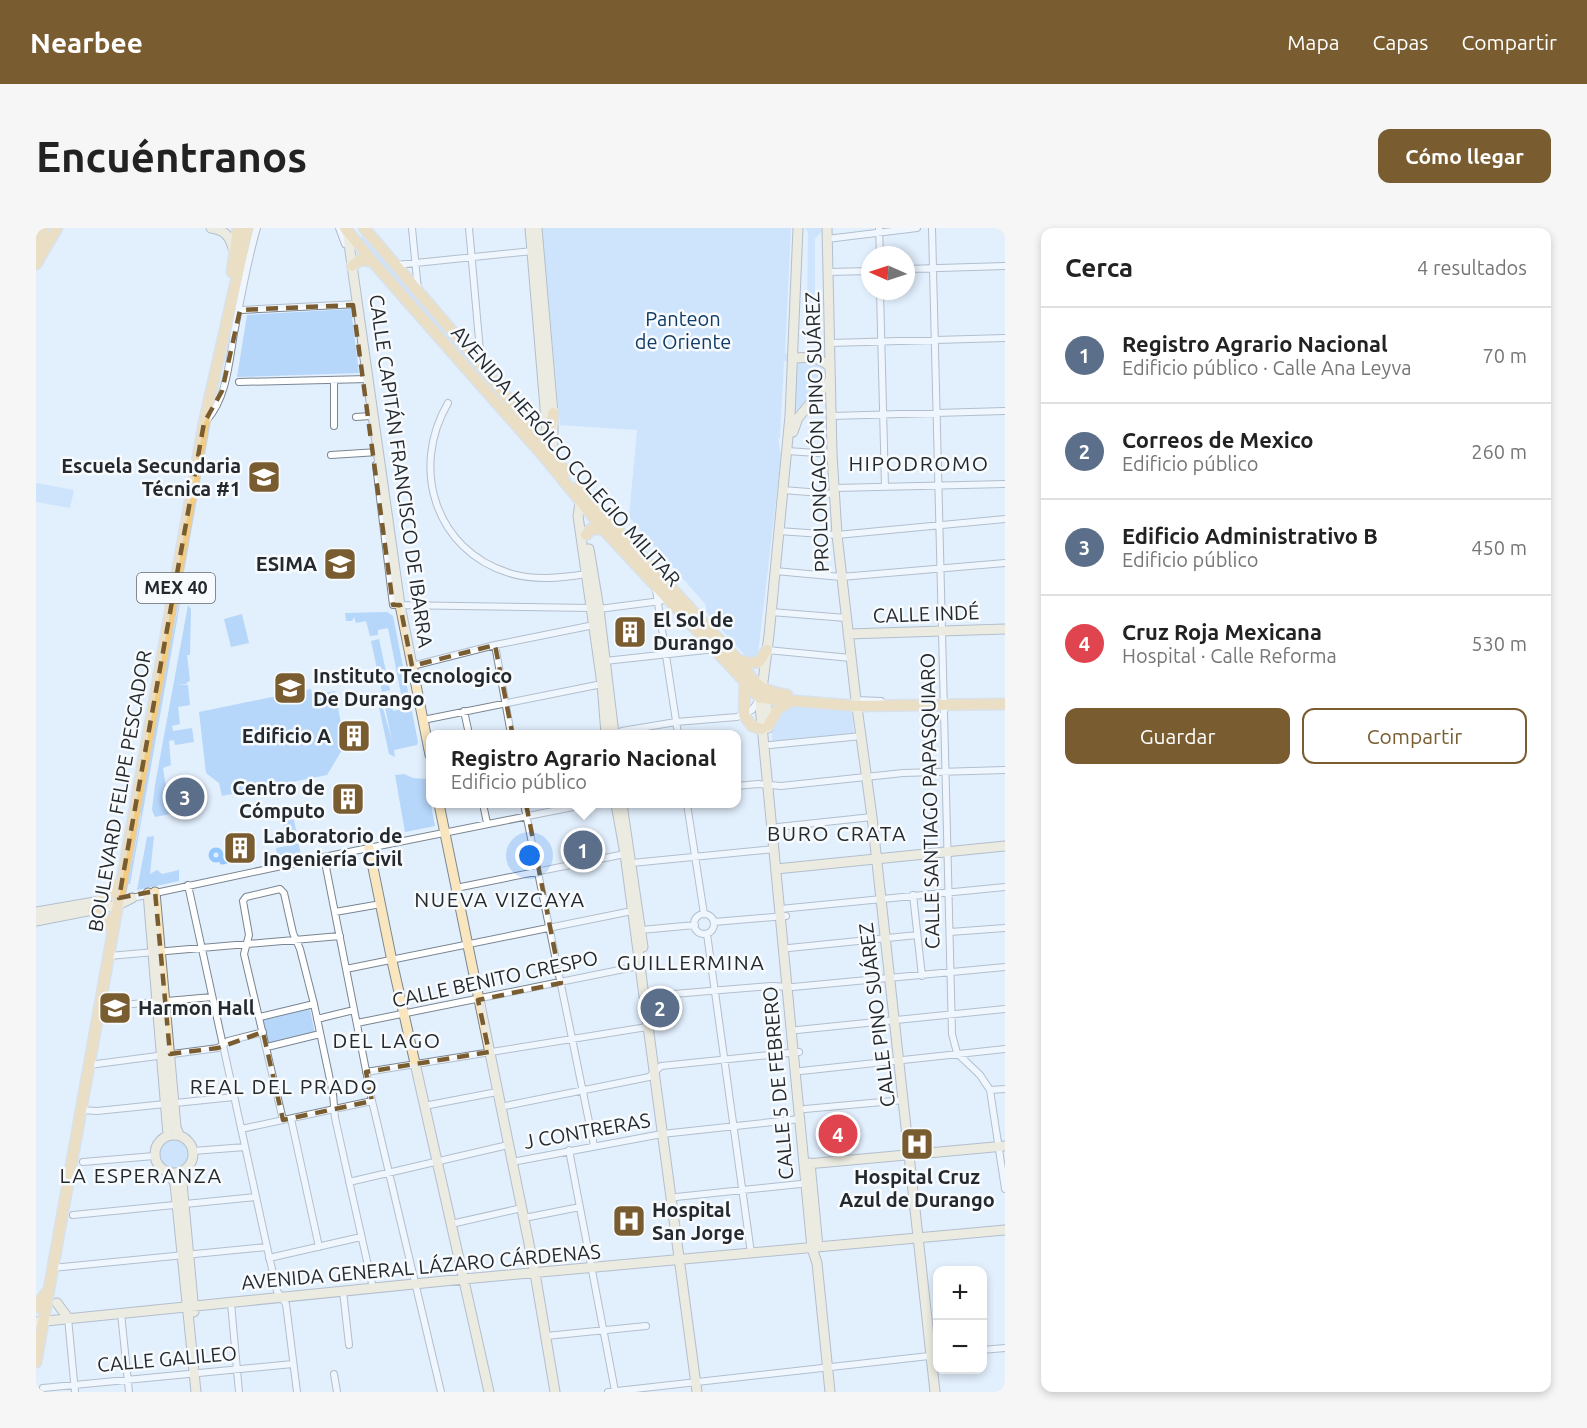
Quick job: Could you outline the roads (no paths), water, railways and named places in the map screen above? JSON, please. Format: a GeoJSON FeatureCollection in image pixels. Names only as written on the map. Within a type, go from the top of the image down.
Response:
{"type":"FeatureCollection","features":[{"type":"Feature","properties":{"kind":"main road"},"geometry":{"type":"LineString","coordinates":[[36,236],[43,228]]}},
{"type":"Feature","properties":{"kind":"main road"},"geometry":{"type":"LineString","coordinates":[[36,262],[43,228]]}},
{"type":"Feature","properties":{"kind":"main road"},"geometry":{"type":"LineString","coordinates":[[36,262],[57,228]]}},
{"type":"Feature","properties":{"kind":"main road","name":"MEX 40"},"geometry":{"type":"LineString","coordinates":[[232,295],[234,250],[238,228]]}},
{"type":"Feature","properties":{"kind":"main road","name":"BOULEVARD FELIPE PESCADOR"},"geometry":{"type":"LineString","coordinates":[[36,1362],[39,1321],[48,1290],[204,423],[248,228]]}},
{"type":"Feature","properties":{"kind":"main road","name":"AVENIDA HERÓICO COLEGIO MILITAR"},"geometry":{"type":"LineString","coordinates":[[364,228],[544,439],[550,460]]}},
{"type":"Feature","properties":{"kind":"main road","name":"AVENIDA HERÓICO COLEGIO MILITAR"},"geometry":{"type":"LineString","coordinates":[[345,229],[583,498],[738,660],[763,694]]}},
{"type":"Feature","properties":{"kind":"main road"},"geometry":{"type":"LineString","coordinates":[[352,266],[360,260],[372,261]]}},
{"type":"Feature","properties":{"kind":"main road"},"geometry":{"type":"LineString","coordinates":[[524,417],[538,425],[550,416]]}},
{"type":"Feature","properties":{"kind":"main road"},"geometry":{"type":"LineString","coordinates":[[524,417],[528,426],[525,433],[544,439],[551,427],[550,416]]}},
{"type":"Feature","properties":{"kind":"main road","name":"AVENIDA HERÓICO COLEGIO MILITAR"},"geometry":{"type":"LineString","coordinates":[[583,498],[603,529],[656,587],[663,601],[717,649],[745,683],[763,694]]}},
{"type":"Feature","properties":{"kind":"main road"},"geometry":{"type":"LineString","coordinates":[[585,538],[591,529],[603,529]]}},
{"type":"Feature","properties":{"kind":"main road"},"geometry":{"type":"LineString","coordinates":[[185,534],[197,536]]}},
{"type":"Feature","properties":{"kind":"main road"},"geometry":{"type":"LineString","coordinates":[[738,660],[750,663],[759,662],[770,650]]}},
{"type":"Feature","properties":{"kind":"main road"},"geometry":{"type":"LineString","coordinates":[[745,683],[744,715],[749,723],[765,727],[778,710],[789,702]]}},
{"type":"Feature","properties":{"kind":"main road"},"geometry":{"type":"LineString","coordinates":[[763,694],[856,704]]}},
{"type":"Feature","properties":{"kind":"main road"},"geometry":{"type":"LineString","coordinates":[[763,694],[789,702],[1005,704]]}},
{"type":"Feature","properties":{"kind":"main road"},"geometry":{"type":"LineString","coordinates":[[113,931],[97,905],[122,881]]}},
{"type":"Feature","properties":{"kind":"main road"},"geometry":{"type":"LineString","coordinates":[[36,1307],[48,1290]]}},
{"type":"Feature","properties":{"kind":"street"},"geometry":{"type":"LineString","coordinates":[[211,228],[228,235],[234,250]]}},
{"type":"Feature","properties":{"kind":"street"},"geometry":{"type":"LineString","coordinates":[[204,423],[222,391],[256,228]]}},
{"type":"Feature","properties":{"kind":"street"},"geometry":{"type":"LineString","coordinates":[[412,228],[418,290]]}},
{"type":"Feature","properties":{"kind":"street"},"geometry":{"type":"LineString","coordinates":[[469,228],[482,366]]}},
{"type":"Feature","properties":{"kind":"street"},"geometry":{"type":"LineString","coordinates":[[530,228],[536,250]]}},
{"type":"Feature","properties":{"kind":"street"},"geometry":{"type":"LineString","coordinates":[[537,228],[536,250],[550,416],[550,460]]}},
{"type":"Feature","properties":{"kind":"street","name":"PROLONGACIÓN PINO SUÁREZ"},"geometry":{"type":"LineString","coordinates":[[827,228],[834,491],[841,577],[856,704]]}},
{"type":"Feature","properties":{"kind":"street"},"geometry":{"type":"LineString","coordinates":[[827,239],[879,230],[917,228]]}},
{"type":"Feature","properties":{"kind":"street","name":"CALLE SANTIAGO PAPASQUIARO"},"geometry":{"type":"LineString","coordinates":[[932,228],[951,1014],[953,1039],[957,1053]]}},
{"type":"Feature","properties":{"kind":"street"},"geometry":{"type":"LineString","coordinates":[[240,310],[356,304],[345,242],[345,229]]}},
{"type":"Feature","properties":{"kind":"street","name":"CALLE CAPITÁN FRANCISCO DE IBARRA"},"geometry":{"type":"LineString","coordinates":[[345,229],[352,266],[397,605],[426,735]]}},
{"type":"Feature","properties":{"kind":"street","name":"PROLONGACIÓN PINO SUÁREZ"},"geometry":{"type":"LineString","coordinates":[[789,451],[798,230]]}},
{"type":"Feature","properties":{"kind":"street"},"geometry":{"type":"LineString","coordinates":[[879,230],[880,246]]}},
{"type":"Feature","properties":{"kind":"street"},"geometry":{"type":"LineString","coordinates":[[396,265],[536,250]]}},
{"type":"Feature","properties":{"kind":"street"},"geometry":{"type":"LineString","coordinates":[[915,269],[1005,266]]}},
{"type":"Feature","properties":{"kind":"street"},"geometry":{"type":"LineString","coordinates":[[828,272],[861,271]]}},
{"type":"Feature","properties":{"kind":"street"},"geometry":{"type":"LineString","coordinates":[[880,300],[885,487]]}},
{"type":"Feature","properties":{"kind":"street"},"geometry":{"type":"LineString","coordinates":[[830,343],[1005,339]]}},
{"type":"Feature","properties":{"kind":"street"},"geometry":{"type":"LineString","coordinates":[[793,358],[815,358],[830,367]]}},
{"type":"Feature","properties":{"kind":"street"},"geometry":{"type":"LineString","coordinates":[[239,382],[366,380],[376,452],[331,455]]}},
{"type":"Feature","properties":{"kind":"street"},"geometry":{"type":"LineString","coordinates":[[830,380],[802,412],[794,427],[789,451],[832,454]]}},
{"type":"Feature","properties":{"kind":"street"},"geometry":{"type":"LineString","coordinates":[[334,381],[334,426]]}},
{"type":"Feature","properties":{"kind":"street"},"geometry":{"type":"LineString","coordinates":[[448,403],[434,433],[430,448],[430,468],[431,489],[438,509],[449,529],[480,560],[510,573],[539,579],[586,574]]}},
{"type":"Feature","properties":{"kind":"street"},"geometry":{"type":"LineString","coordinates":[[831,416],[1005,411]]}},
{"type":"Feature","properties":{"kind":"street"},"geometry":{"type":"LineString","coordinates":[[356,417],[370,416]]}},
{"type":"Feature","properties":{"kind":"street","name":"CALLE 5 DE FEBRERO"},"geometry":{"type":"LineString","coordinates":[[789,451],[770,650],[763,694],[771,785],[778,827],[779,868],[790,987],[805,1109],[807,1164]]}},
{"type":"Feature","properties":{"kind":"street"},"geometry":{"type":"LineString","coordinates":[[785,490],[834,491],[885,487],[1005,484]]}},
{"type":"Feature","properties":{"kind":"street"},"geometry":{"type":"LineString","coordinates":[[583,498],[586,574],[595,608],[594,625],[611,730]]}},
{"type":"Feature","properties":{"kind":"street"},"geometry":{"type":"LineString","coordinates":[[781,531],[837,535],[1005,519]]}},
{"type":"Feature","properties":{"kind":"street"},"geometry":{"type":"LineString","coordinates":[[585,538],[605,661],[612,730]]}},
{"type":"Feature","properties":{"kind":"street"},"geometry":{"type":"LineString","coordinates":[[777,571],[841,577],[1005,563]]}},
{"type":"Feature","properties":{"kind":"street"},"geometry":{"type":"LineString","coordinates":[[397,605],[595,608],[663,601],[667,654],[677,730]]}},
{"type":"Feature","properties":{"kind":"street"},"geometry":{"type":"LineString","coordinates":[[773,612],[846,618]]}},
{"type":"Feature","properties":{"kind":"street"},"geometry":{"type":"LineString","coordinates":[[412,666],[495,645],[594,625]]}},
{"type":"Feature","properties":{"kind":"street","name":"CALLE INDÉ"},"geometry":{"type":"LineString","coordinates":[[848,634],[1005,629]]}},
{"type":"Feature","properties":{"kind":"street"},"geometry":{"type":"LineString","coordinates":[[495,645],[510,730]]}},
{"type":"Feature","properties":{"kind":"street"},"geometry":{"type":"LineString","coordinates":[[605,661],[717,649]]}},
{"type":"Feature","properties":{"kind":"street"},"geometry":{"type":"LineString","coordinates":[[770,650],[850,658]]}},
{"type":"Feature","properties":{"kind":"street"},"geometry":{"type":"LineString","coordinates":[[423,720],[602,684]]}},
{"type":"Feature","properties":{"kind":"street"},"geometry":{"type":"LineString","coordinates":[[622,730],[744,715],[752,710],[763,694]]}},
{"type":"Feature","properties":{"kind":"street"},"geometry":{"type":"LineString","coordinates":[[944,703],[1005,699]]}},
{"type":"Feature","properties":{"kind":"street","name":"CALLE PINO SUÁREZ"},"geometry":{"type":"LineString","coordinates":[[856,704],[877,858],[933,1348]]}},
{"type":"Feature","properties":{"kind":"street"},"geometry":{"type":"LineString","coordinates":[[464,711],[468,730]]}},
{"type":"Feature","properties":{"kind":"street","name":"CALLE 5 DE FEBRERO"},"geometry":{"type":"LineString","coordinates":[[765,727],[770,746],[775,849],[779,868]]}},
{"type":"Feature","properties":{"kind":"street"},"geometry":{"type":"LineString","coordinates":[[770,746],[862,736]]}},
{"type":"Feature","properties":{"kind":"street"},"geometry":{"type":"LineString","coordinates":[[741,786],[867,776],[1005,771]]}},
{"type":"Feature","properties":{"kind":"street"},"geometry":{"type":"LineString","coordinates":[[440,808],[535,1273],[555,1392]]}},
{"type":"Feature","properties":{"kind":"street"},"geometry":{"type":"LineString","coordinates":[[484,808],[487,824]]}},
{"type":"Feature","properties":{"kind":"street"},"geometry":{"type":"LineString","coordinates":[[525,808],[594,1146]]}},
{"type":"Feature","properties":{"kind":"street"},"geometry":{"type":"LineString","coordinates":[[36,921],[151,892],[566,808]]}},
{"type":"Feature","properties":{"kind":"street"},"geometry":{"type":"LineString","coordinates":[[617,808],[647,1027],[656,1071]]}},
{"type":"Feature","properties":{"kind":"street"},"geometry":{"type":"LineString","coordinates":[[623,808],[641,930],[656,1071],[699,1387]]}},
{"type":"Feature","properties":{"kind":"street"},"geometry":{"type":"LineString","coordinates":[[688,808],[704,914]]}},
{"type":"Feature","properties":{"kind":"street"},"geometry":{"type":"LineString","coordinates":[[778,827],[872,817]]}},
{"type":"Feature","properties":{"kind":"street"},"geometry":{"type":"LineString","coordinates":[[779,868],[1005,846]]}},
{"type":"Feature","properties":{"kind":"street"},"geometry":{"type":"LineString","coordinates":[[369,848],[392,961],[489,1392]]}},
{"type":"Feature","properties":{"kind":"street"},"geometry":{"type":"LineString","coordinates":[[632,863],[775,849]]}},
{"type":"Feature","properties":{"kind":"street"},"geometry":{"type":"LineString","coordinates":[[456,888],[624,854]]}},
{"type":"Feature","properties":{"kind":"street"},"geometry":{"type":"LineString","coordinates":[[324,856],[372,1101],[441,1392]]}},
{"type":"Feature","properties":{"kind":"street"},"geometry":{"type":"LineString","coordinates":[[188,885],[269,1258],[277,1291],[286,1304],[297,1392]]}},
{"type":"Feature","properties":{"kind":"street"},"geometry":{"type":"LineString","coordinates":[[714,922],[881,898],[1005,887]]}},
{"type":"Feature","properties":{"kind":"street"},"geometry":{"type":"LineString","coordinates":[[319,1247],[244,954],[249,935],[243,900],[280,889],[284,893],[314,1004],[349,1182],[373,1288]]}},
{"type":"Feature","properties":{"kind":"street"},"geometry":{"type":"LineString","coordinates":[[151,892],[170,1103],[168,1135]]}},
{"type":"Feature","properties":{"kind":"street"},"geometry":{"type":"LineString","coordinates":[[913,895],[922,976]]}},
{"type":"Feature","properties":{"kind":"street"},"geometry":{"type":"LineString","coordinates":[[335,912],[381,904]]}},
{"type":"Feature","properties":{"kind":"street"},"geometry":{"type":"LineString","coordinates":[[36,912],[97,905]]}},
{"type":"Feature","properties":{"kind":"street"},"geometry":{"type":"LineString","coordinates":[[346,969],[632,910]]}},
{"type":"Feature","properties":{"kind":"street","name":"CALLE 5 DE FEBRERO"},"geometry":{"type":"LineString","coordinates":[[783,912],[789,948],[790,987],[797,1030],[800,1119],[807,1164],[830,1392]]}},
{"type":"Feature","properties":{"kind":"street"},"geometry":{"type":"LineString","coordinates":[[704,914],[714,922],[713,929],[707,934]]}},
{"type":"Feature","properties":{"kind":"street"},"geometry":{"type":"LineString","coordinates":[[704,914],[696,919],[695,925],[699,932],[707,934]]}},
{"type":"Feature","properties":{"kind":"street"},"geometry":{"type":"LineString","coordinates":[[641,930],[695,925]]}},
{"type":"Feature","properties":{"kind":"street"},"geometry":{"type":"LineString","coordinates":[[950,932],[1005,928]]}},
{"type":"Feature","properties":{"kind":"street"},"geometry":{"type":"LineString","coordinates":[[707,934],[751,1253]]}},
{"type":"Feature","properties":{"kind":"street"},"geometry":{"type":"LineString","coordinates":[[789,948],[917,935]]}},
{"type":"Feature","properties":{"kind":"street"},"geometry":{"type":"LineString","coordinates":[[108,956],[340,936]]}},
{"type":"Feature","properties":{"kind":"street","name":"CALLE BENITO CRESPO"},"geometry":{"type":"LineString","coordinates":[[357,1023],[639,966]]}},
{"type":"Feature","properties":{"kind":"street"},"geometry":{"type":"LineString","coordinates":[[649,996],[771,986],[790,987],[1005,968]]}},
{"type":"Feature","properties":{"kind":"street"},"geometry":{"type":"LineString","coordinates":[[111,1006],[212,997]]}},
{"type":"Feature","properties":{"kind":"street"},"geometry":{"type":"LineString","coordinates":[[260,1017],[314,1004]]}},
{"type":"Feature","properties":{"kind":"street"},"geometry":{"type":"LineString","coordinates":[[797,1030],[1005,1009]]}},
{"type":"Feature","properties":{"kind":"street"},"geometry":{"type":"LineString","coordinates":[[317,1019],[354,1010]]}},
{"type":"Feature","properties":{"kind":"street"},"geometry":{"type":"LineString","coordinates":[[366,1072],[647,1027]]}},
{"type":"Feature","properties":{"kind":"street"},"geometry":{"type":"LineString","coordinates":[[89,1065],[218,1048],[228,1041],[263,1032]]}},
{"type":"Feature","properties":{"kind":"street"},"geometry":{"type":"LineString","coordinates":[[267,1047],[320,1034]]}},
{"type":"Feature","properties":{"kind":"street"},"geometry":{"type":"LineString","coordinates":[[801,1071],[1005,1049]]}},
{"type":"Feature","properties":{"kind":"street"},"geometry":{"type":"LineString","coordinates":[[500,1107],[583,1090],[656,1071],[724,1059],[797,1052]]}},
{"type":"Feature","properties":{"kind":"street"},"geometry":{"type":"LineString","coordinates":[[957,1053],[980,1076],[990,1090],[1002,1146],[1005,1189]]}},
{"type":"Feature","properties":{"kind":"street"},"geometry":{"type":"LineString","coordinates":[[990,1090],[1005,1089]]}},
{"type":"Feature","properties":{"kind":"street"},"geometry":{"type":"LineString","coordinates":[[424,1106],[497,1092]]}},
{"type":"Feature","properties":{"kind":"street"},"geometry":{"type":"LineString","coordinates":[[81,1110],[97,1111],[234,1097]]}},
{"type":"Feature","properties":{"kind":"street"},"geometry":{"type":"LineString","coordinates":[[805,1109],[904,1100]]}},
{"type":"Feature","properties":{"kind":"street"},"geometry":{"type":"LineString","coordinates":[[241,1129],[372,1101]]}},
{"type":"Feature","properties":{"kind":"street"},"geometry":{"type":"LineString","coordinates":[[170,1103],[179,1135]]}},
{"type":"Feature","properties":{"kind":"street","name":"J CONTRERAS"},"geometry":{"type":"LineString","coordinates":[[512,1162],[665,1134],[800,1119]]}},
{"type":"Feature","properties":{"kind":"street"},"geometry":{"type":"LineString","coordinates":[[665,1134],[676,1197],[681,1260]]}},
{"type":"Feature","properties":{"kind":"street"},"geometry":{"type":"LineString","coordinates":[[170,1173],[181,1172],[192,1161],[193,1151],[188,1141],[179,1135],[168,1135],[158,1143],[154,1156],[159,1167],[170,1173],[174,1180],[180,1204]]}},
{"type":"Feature","properties":{"kind":"street"},"geometry":{"type":"LineString","coordinates":[[349,1182],[508,1145]]}},
{"type":"Feature","properties":{"kind":"street"},"geometry":{"type":"LineString","coordinates":[[807,1164],[1002,1146]]}},
{"type":"Feature","properties":{"kind":"street"},"geometry":{"type":"LineString","coordinates":[[193,1151],[245,1147]]}},
{"type":"Feature","properties":{"kind":"street"},"geometry":{"type":"LineString","coordinates":[[569,1150],[615,1391]]}},
{"type":"Feature","properties":{"kind":"street"},"geometry":{"type":"LineString","coordinates":[[83,1162],[154,1156]]}},
{"type":"Feature","properties":{"kind":"street"},"geometry":{"type":"LineString","coordinates":[[181,1172],[180,1204],[196,1392]]}},
{"type":"Feature","properties":{"kind":"street"},"geometry":{"type":"LineString","coordinates":[[676,1197],[809,1183]]}},
{"type":"Feature","properties":{"kind":"street"},"geometry":{"type":"LineString","coordinates":[[73,1215],[256,1197]]}},
{"type":"Feature","properties":{"kind":"street"},"geometry":{"type":"LineString","coordinates":[[451,1224],[580,1207]]}},
{"type":"Feature","properties":{"kind":"street","name":"AVENIDA GENERAL LÁZARO CÁRDENAS"},"geometry":{"type":"LineString","coordinates":[[39,1321],[464,1279],[1005,1230]]}},
{"type":"Feature","properties":{"kind":"street"},"geometry":{"type":"LineString","coordinates":[[269,1258],[362,1237]]}},
{"type":"Feature","properties":{"kind":"street"},"geometry":{"type":"LineString","coordinates":[[52,1268],[267,1247]]}},
{"type":"Feature","properties":{"kind":"street"},"geometry":{"type":"LineString","coordinates":[[343,1291],[349,1344]]}},
{"type":"Feature","properties":{"kind":"street"},"geometry":{"type":"LineString","coordinates":[[57,1303],[68,1318],[75,1388]]}},
{"type":"Feature","properties":{"kind":"street"},"geometry":{"type":"LineString","coordinates":[[231,1303],[238,1392]]}},
{"type":"Feature","properties":{"kind":"street"},"geometry":{"type":"LineString","coordinates":[[121,1313],[129,1392]]}},
{"type":"Feature","properties":{"kind":"street"},"geometry":{"type":"LineString","coordinates":[[546,1336],[646,1326]]}},
{"type":"Feature","properties":{"kind":"street"},"geometry":{"type":"LineString","coordinates":[[987,1350],[1005,1348]]}},
{"type":"Feature","properties":{"kind":"street"},"geometry":{"type":"LineString","coordinates":[[608,1392],[699,1387],[827,1368],[933,1356]]}},
{"type":"Feature","properties":{"kind":"street","name":"CALLE GALILEO"},"geometry":{"type":"LineString","coordinates":[[43,1388],[75,1388],[128,1379],[293,1364]]}},
{"type":"Feature","properties":{"kind":"street"},"geometry":{"type":"LineString","coordinates":[[196,1373],[201,1392]]}},
{"type":"Feature","properties":{"kind":"street"},"geometry":{"type":"LineString","coordinates":[[334,1374],[337,1392]]}},
{"type":"Feature","properties":{"kind":"street","name":"CALLE PINO SUÁREZ"},"geometry":{"type":"LineString","coordinates":[[934,1374],[935,1392]]}},
{"type":"Feature","properties":{"kind":"waterway"},"geometry":{"type":"LineString","coordinates":[[216,850],[221,855],[216,860],[211,855],[216,850]]}},
{"type":"Feature","properties":{"kind":"waterway"},"geometry":{"type":"LineString","coordinates":[[221,858],[222,862],[249,856]]}},
{"type":"Feature","properties":{"kind":"place","name":"Escuela Secundaria Técnica #1"},"geometry":{"type":"Point","coordinates":[264,477]}},
{"type":"Feature","properties":{"kind":"place","name":"ESIMA"},"geometry":{"type":"Point","coordinates":[340,564]}},
{"type":"Feature","properties":{"kind":"place","name":"El Sol de Durango"},"geometry":{"type":"Point","coordinates":[630,632]}},
{"type":"Feature","properties":{"kind":"place","name":"Instituto Tecnologico De Durango"},"geometry":{"type":"Point","coordinates":[290,688]}},
{"type":"Feature","properties":{"kind":"place","name":"Edificio A"},"geometry":{"type":"Point","coordinates":[354,736]}},
{"type":"Feature","properties":{"kind":"place","name":"Edificio Administrativo B"},"geometry":{"type":"Point","coordinates":[185,797]}},
{"type":"Feature","properties":{"kind":"place","name":"Centro de Cómputo"},"geometry":{"type":"Point","coordinates":[348,799]}},
{"type":"Feature","properties":{"kind":"place","name":"Laboratorio de Ingeniería Civil"},"geometry":{"type":"Point","coordinates":[240,848]}},
{"type":"Feature","properties":{"kind":"place","name":"Registro Agrario Nacional"},"geometry":{"type":"Point","coordinates":[583,850]}},
{"type":"Feature","properties":{"kind":"place","name":"Harmon Hall"},"geometry":{"type":"Point","coordinates":[115,1008]}},
{"type":"Feature","properties":{"kind":"place","name":"Correos de Mexico"},"geometry":{"type":"Point","coordinates":[660,1008]}},
{"type":"Feature","properties":{"kind":"place","name":"Cruz Roja Mexicana"},"geometry":{"type":"Point","coordinates":[838,1134]}},
{"type":"Feature","properties":{"kind":"place","name":"Hospital Cruz Azul de Durango"},"geometry":{"type":"Point","coordinates":[917,1144]}},
{"type":"Feature","properties":{"kind":"place","name":"Hospital San Jorge"},"geometry":{"type":"Point","coordinates":[629,1221]}},
{"type":"Feature","properties":{"kind":"district","name":"HIPODROMO"},"geometry":{"type":"Point","coordinates":[919,464]}},
{"type":"Feature","properties":{"kind":"district","name":"BURO CRATA"},"geometry":{"type":"Point","coordinates":[837,834]}},
{"type":"Feature","properties":{"kind":"district","name":"NUEVA VIZCAYA"},"geometry":{"type":"Point","coordinates":[500,900]}},
{"type":"Feature","properties":{"kind":"district","name":"GUILLERMINA"},"geometry":{"type":"Point","coordinates":[691,963]}},
{"type":"Feature","properties":{"kind":"district","name":"DEL LAGO"},"geometry":{"type":"Point","coordinates":[387,1041]}},
{"type":"Feature","properties":{"kind":"district","name":"REAL DEL PRADO"},"geometry":{"type":"Point","coordinates":[284,1087]}},
{"type":"Feature","properties":{"kind":"district","name":"LA ESPERANZA"},"geometry":{"type":"Point","coordinates":[141,1176]}},
{"type":"Feature","properties":{"kind":"park label","name":"Panteon de Oriente"},"geometry":{"type":"Point","coordinates":[683,330]}}]}
